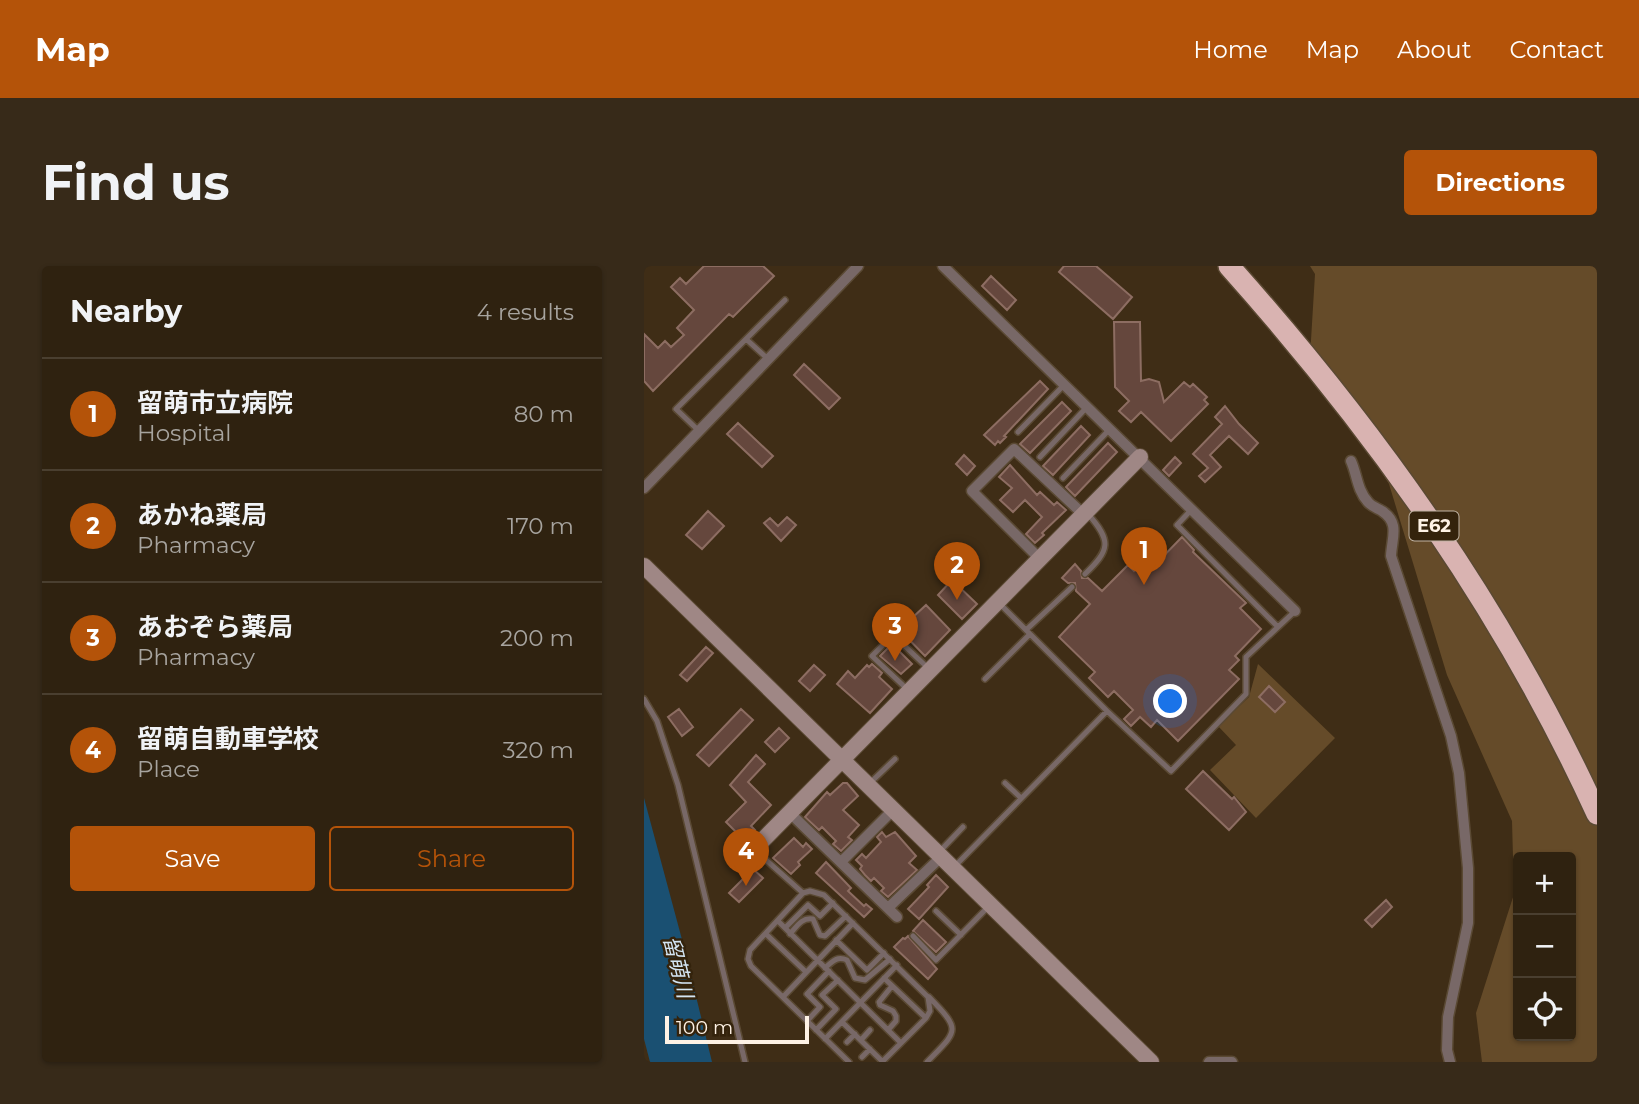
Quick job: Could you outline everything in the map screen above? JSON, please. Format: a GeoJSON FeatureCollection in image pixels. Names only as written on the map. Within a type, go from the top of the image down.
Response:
{"type":"FeatureCollection","features":[{"type":"Feature","properties":{"kind":"highway","name":"E62"},"geometry":{"type":"LineString","coordinates":[[1229,266],[1336,390],[1420,504],[1523,669],[1572,758],[1597,814]]}},
{"type":"Feature","properties":{"kind":"highway","name":"E62"},"geometry":{"type":"LineString","coordinates":[[1242,266],[1346,383],[1429,497],[1481,574],[1541,677],[1597,787]]}},
{"type":"Feature","properties":{"kind":"street"},"geometry":{"type":"LineString","coordinates":[[644,488],[858,266]]}},
{"type":"Feature","properties":{"kind":"street"},"geometry":{"type":"LineString","coordinates":[[943,266],[1295,611]]}},
{"type":"Feature","properties":{"kind":"street"},"geometry":{"type":"LineString","coordinates":[[1040,559],[972,491],[1014,449],[1085,513]]}},
{"type":"Feature","properties":{"kind":"street"},"geometry":{"type":"LineString","coordinates":[[754,849],[1140,457]]}},
{"type":"Feature","properties":{"kind":"street"},"geometry":{"type":"LineString","coordinates":[[1351,461],[1355,480],[1368,504],[1381,510],[1392,519],[1395,526],[1391,556],[1451,736],[1458,773],[1468,868],[1468,923],[1448,1017],[1447,1050],[1450,1062]]}},
{"type":"Feature","properties":{"kind":"street"},"geometry":{"type":"LineString","coordinates":[[644,566],[1151,1062]]}},
{"type":"Feature","properties":{"kind":"street"},"geometry":{"type":"LineString","coordinates":[[841,862],[893,810]]}},
{"type":"Feature","properties":{"kind":"street"},"geometry":{"type":"LineString","coordinates":[[790,813],[897,917]]}},
{"type":"Feature","properties":{"kind":"street"},"geometry":{"type":"LineString","coordinates":[[888,908],[944,859]]}},
{"type":"Feature","properties":{"kind":"street"},"geometry":{"type":"LineString","coordinates":[[1209,1062],[1232,1062]]}},
{"type":"Feature","properties":{"kind":"lane"},"geometry":{"type":"LineString","coordinates":[[699,431],[676,409],[785,300]]}},
{"type":"Feature","properties":{"kind":"lane"},"geometry":{"type":"LineString","coordinates":[[746,338],[768,359]]}},
{"type":"Feature","properties":{"kind":"lane"},"geometry":{"type":"LineString","coordinates":[[1018,432],[1065,384]]}},
{"type":"Feature","properties":{"kind":"lane"},"geometry":{"type":"LineString","coordinates":[[1040,457],[1087,407]]}},
{"type":"Feature","properties":{"kind":"lane"},"geometry":{"type":"LineString","coordinates":[[1063,478],[1110,428]]}},
{"type":"Feature","properties":{"kind":"lane"},"geometry":{"type":"LineString","coordinates":[[1192,509],[1177,526],[1278,627]]}},
{"type":"Feature","properties":{"kind":"lane"},"geometry":{"type":"LineString","coordinates":[[1085,513],[1103,531],[1105,542],[1100,560],[1085,575]]}},
{"type":"Feature","properties":{"kind":"lane"},"geometry":{"type":"LineString","coordinates":[[985,679],[1072,587]]}},
{"type":"Feature","properties":{"kind":"lane"},"geometry":{"type":"LineString","coordinates":[[998,602],[1171,771],[1246,694],[1247,657],[1295,611]]}},
{"type":"Feature","properties":{"kind":"lane"},"geometry":{"type":"LineString","coordinates":[[910,692],[872,656],[893,635],[931,671]]}},
{"type":"Feature","properties":{"kind":"lane"},"geometry":{"type":"LineString","coordinates":[[644,699],[657,721],[678,785],[746,1062]]}},
{"type":"Feature","properties":{"kind":"lane"},"geometry":{"type":"LineString","coordinates":[[944,859],[1021,798],[1107,711]]}},
{"type":"Feature","properties":{"kind":"lane"},"geometry":{"type":"LineString","coordinates":[[868,786],[895,759]]}},
{"type":"Feature","properties":{"kind":"lane"},"geometry":{"type":"LineString","coordinates":[[1005,783],[1021,798]]}},
{"type":"Feature","properties":{"kind":"lane"},"geometry":{"type":"LineString","coordinates":[[944,859],[963,827]]}},
{"type":"Feature","properties":{"kind":"lane"},"geometry":{"type":"LineString","coordinates":[[754,849],[803,893]]}},
{"type":"Feature","properties":{"kind":"lane"},"geometry":{"type":"LineString","coordinates":[[849,1062],[748,960],[750,950],[803,893],[817,891],[833,903],[950,1018],[953,1028],[951,1037],[927,1062]]}},
{"type":"Feature","properties":{"kind":"lane"},"geometry":{"type":"LineString","coordinates":[[785,928],[808,905],[820,916],[833,903]]}},
{"type":"Feature","properties":{"kind":"lane"},"geometry":{"type":"LineString","coordinates":[[913,936],[936,960],[990,905]]}},
{"type":"Feature","properties":{"kind":"lane"},"geometry":{"type":"LineString","coordinates":[[936,911],[961,935]]}},
{"type":"Feature","properties":{"kind":"lane"},"geometry":{"type":"LineString","coordinates":[[790,934],[803,919],[808,918],[813,919],[820,935],[825,936],[846,916]]}},
{"type":"Feature","properties":{"kind":"lane"},"geometry":{"type":"LineString","coordinates":[[778,921],[901,1042]]}},
{"type":"Feature","properties":{"kind":"lane"},"geometry":{"type":"LineString","coordinates":[[783,997],[853,923]]}},
{"type":"Feature","properties":{"kind":"lane"},"geometry":{"type":"LineString","coordinates":[[766,934],[806,972]]}},
{"type":"Feature","properties":{"kind":"lane"},"geometry":{"type":"LineString","coordinates":[[836,940],[867,970],[884,953]]}},
{"type":"Feature","properties":{"kind":"lane"},"geometry":{"type":"LineString","coordinates":[[807,1021],[820,1007],[807,994],[834,959],[847,960],[855,978],[865,980],[891,959]]}},
{"type":"Feature","properties":{"kind":"lane"},"geometry":{"type":"LineString","coordinates":[[825,1039],[897,965]]}},
{"type":"Feature","properties":{"kind":"lane"},"geometry":{"type":"LineString","coordinates":[[884,978],[926,1018]]}},
{"type":"Feature","properties":{"kind":"lane"},"geometry":{"type":"LineString","coordinates":[[816,1030],[836,1009],[822,995],[838,980]]}},
{"type":"Feature","properties":{"kind":"lane"},"geometry":{"type":"LineString","coordinates":[[888,1030],[897,1016],[879,1002],[892,986]]}},
{"type":"Feature","properties":{"kind":"lane"},"geometry":{"type":"LineString","coordinates":[[842,1021],[882,1062],[926,1018],[930,1011],[928,997]]}},
{"type":"Feature","properties":{"kind":"lane"},"geometry":{"type":"LineString","coordinates":[[861,1040],[870,1030]]}},
{"type":"Feature","properties":{"kind":"lane"},"geometry":{"type":"LineString","coordinates":[[847,1042],[855,1034]]}},
{"type":"Feature","properties":{"kind":"lane"},"geometry":{"type":"LineString","coordinates":[[862,1057],[870,1049]]}},
{"type":"Feature","properties":{"kind":"shaded area"},"geometry":{"type":"Polygon","coordinates":[[[1310,266],[1597,266],[1597,1062],[1482,1062],[1476,1013],[1513,897],[1513,1041],[1576,1041],[1576,852],[1513,852],[1513,858],[1512,821],[1447,675],[1389,484],[1361,438],[1309,373],[1315,274],[1310,266]]]}},
{"type":"Feature","properties":{"kind":"shaded area"},"geometry":{"type":"Polygon","coordinates":[[[1258,664],[1335,738],[1256,818],[1210,770],[1236,745],[1218,726],[1249,697],[1258,664]]]}},
{"type":"Feature","properties":{"kind":"water","name":"留萌川"},"geometry":{"type":"Polygon","coordinates":[[[644,798],[712,1062],[650,1062],[644,1039],[644,798]]]}},
{"type":"Feature","properties":{"kind":"building"},"geometry":{"type":"Polygon","coordinates":[[[704,266],[763,266],[774,276],[733,317],[729,314],[653,391],[644,381],[644,334],[658,348],[665,341],[671,347],[684,335],[677,328],[694,310],[671,287],[680,278],[686,284],[704,266]]]}},
{"type":"Feature","properties":{"kind":"building"},"geometry":{"type":"Polygon","coordinates":[[[1064,266],[1096,266],[1132,297],[1113,319],[1059,272],[1064,266]]]}},
{"type":"Feature","properties":{"kind":"building"},"geometry":{"type":"Polygon","coordinates":[[[991,276],[1016,300],[1007,310],[982,286],[991,276]]]}},
{"type":"Feature","properties":{"kind":"building"},"geometry":{"type":"Polygon","coordinates":[[[1114,322],[1140,322],[1141,381],[1149,379],[1159,382],[1164,402],[1184,382],[1190,387],[1193,384],[1207,397],[1204,400],[1208,404],[1171,441],[1141,412],[1131,422],[1119,411],[1129,401],[1115,387],[1114,322]]]}},
{"type":"Feature","properties":{"kind":"building"},"geometry":{"type":"Polygon","coordinates":[[[804,364],[840,398],[829,409],[794,375],[804,364]]]}},
{"type":"Feature","properties":{"kind":"building"},"geometry":{"type":"Polygon","coordinates":[[[1040,381],[1048,389],[1004,436],[1006,437],[995,445],[984,435],[1040,381]]]}},
{"type":"Feature","properties":{"kind":"building"},"geometry":{"type":"Polygon","coordinates":[[[1062,402],[1071,411],[1030,453],[1020,444],[1062,402]]]}},
{"type":"Feature","properties":{"kind":"building"},"geometry":{"type":"Polygon","coordinates":[[[1225,406],[1258,443],[1248,454],[1229,436],[1210,455],[1221,467],[1205,482],[1199,476],[1208,468],[1193,454],[1222,424],[1215,417],[1225,406]]]}},
{"type":"Feature","properties":{"kind":"building"},"geometry":{"type":"Polygon","coordinates":[[[738,423],[773,456],[762,467],[727,434],[738,423]]]}},
{"type":"Feature","properties":{"kind":"building"},"geometry":{"type":"Polygon","coordinates":[[[1081,426],[1090,435],[1053,475],[1043,466],[1081,426]]]}},
{"type":"Feature","properties":{"kind":"building"},"geometry":{"type":"Polygon","coordinates":[[[1108,443],[1117,452],[1075,496],[1066,487],[1108,443]]]}},
{"type":"Feature","properties":{"kind":"building"},"geometry":{"type":"Polygon","coordinates":[[[964,455],[975,466],[967,475],[956,464],[964,455]]]}},
{"type":"Feature","properties":{"kind":"building"},"geometry":{"type":"Polygon","coordinates":[[[1175,457],[1181,463],[1169,476],[1163,470],[1175,457]]]}},
{"type":"Feature","properties":{"kind":"building"},"geometry":{"type":"Polygon","coordinates":[[[1010,465],[1037,495],[1040,492],[1054,505],[1057,502],[1066,510],[1035,543],[1026,534],[1042,517],[1025,500],[1013,512],[1000,500],[1012,488],[999,477],[1010,465]]]}},
{"type":"Feature","properties":{"kind":"building"},"geometry":{"type":"Polygon","coordinates":[[[708,511],[724,526],[702,549],[686,535],[708,511]]]}},
{"type":"Feature","properties":{"kind":"building"},"geometry":{"type":"Polygon","coordinates":[[[787,517],[796,525],[781,541],[764,523],[770,518],[778,526],[787,517]]]}},
{"type":"Feature","properties":{"kind":"building"},"geometry":{"type":"Polygon","coordinates":[[[1182,537],[1193,552],[1246,603],[1240,608],[1261,629],[1235,656],[1239,660],[1229,670],[1239,679],[1178,741],[1157,720],[1151,727],[1140,717],[1131,726],[1124,719],[1133,710],[1114,691],[1108,697],[1089,678],[1095,672],[1059,637],[1090,604],[1076,591],[1075,583],[1068,583],[1062,578],[1075,564],[1081,571],[1082,578],[1088,578],[1102,591],[1128,565],[1134,571],[1140,565],[1148,572],[1182,537]]]}},
{"type":"Feature","properties":{"kind":"building"},"geometry":{"type":"Polygon","coordinates":[[[952,580],[977,604],[962,619],[938,595],[952,580]]]}},
{"type":"Feature","properties":{"kind":"building"},"geometry":{"type":"Polygon","coordinates":[[[926,605],[950,630],[925,656],[895,625],[907,613],[912,618],[926,605]]]}},
{"type":"Feature","properties":{"kind":"building"},"geometry":{"type":"Polygon","coordinates":[[[892,644],[912,664],[901,674],[880,656],[892,644]]]}},
{"type":"Feature","properties":{"kind":"building"},"geometry":{"type":"Polygon","coordinates":[[[706,647],[713,653],[687,681],[680,675],[706,647]]]}},
{"type":"Feature","properties":{"kind":"building"},"geometry":{"type":"Polygon","coordinates":[[[872,664],[882,673],[879,677],[892,689],[870,713],[837,684],[848,671],[855,678],[867,665],[869,667],[872,664]]]}},
{"type":"Feature","properties":{"kind":"building"},"geometry":{"type":"Polygon","coordinates":[[[814,665],[825,675],[810,691],[799,681],[814,665]]]}},
{"type":"Feature","properties":{"kind":"building"},"geometry":{"type":"Polygon","coordinates":[[[1269,686],[1285,702],[1275,712],[1259,697],[1269,686]]]}},
{"type":"Feature","properties":{"kind":"building"},"geometry":{"type":"Polygon","coordinates":[[[679,709],[693,727],[682,736],[668,717],[679,709]]]}},
{"type":"Feature","properties":{"kind":"building"},"geometry":{"type":"Polygon","coordinates":[[[741,709],[753,720],[709,766],[697,755],[741,709]]]}},
{"type":"Feature","properties":{"kind":"building"},"geometry":{"type":"Polygon","coordinates":[[[779,728],[789,738],[775,752],[765,742],[779,728]]]}},
{"type":"Feature","properties":{"kind":"building"},"geometry":{"type":"Polygon","coordinates":[[[756,755],[765,764],[748,782],[771,805],[751,826],[755,830],[745,841],[726,822],[746,802],[730,785],[756,755]]]}},
{"type":"Feature","properties":{"kind":"building"},"geometry":{"type":"Polygon","coordinates":[[[1203,771],[1232,799],[1234,797],[1246,812],[1229,830],[1186,789],[1203,771]]]}},
{"type":"Feature","properties":{"kind":"building"},"geometry":{"type":"Polygon","coordinates":[[[843,783],[847,783],[858,796],[843,810],[859,825],[848,837],[852,840],[841,851],[833,844],[836,841],[822,827],[819,830],[805,817],[827,792],[830,795],[843,783]]]}},
{"type":"Feature","properties":{"kind":"building"},"geometry":{"type":"Polygon","coordinates":[[[882,832],[886,837],[895,832],[916,856],[909,863],[917,870],[888,897],[881,891],[884,888],[874,878],[871,881],[865,875],[856,860],[862,854],[866,858],[881,842],[877,837],[882,832]]]}},
{"type":"Feature","properties":{"kind":"building"},"geometry":{"type":"Polygon","coordinates":[[[794,838],[803,847],[806,843],[812,849],[798,862],[800,865],[791,874],[773,858],[794,838]]]}},
{"type":"Feature","properties":{"kind":"building"},"geometry":{"type":"Polygon","coordinates":[[[826,862],[851,888],[848,891],[864,906],[866,904],[872,909],[864,917],[816,873],[826,862]]]}},
{"type":"Feature","properties":{"kind":"building"},"geometry":{"type":"Polygon","coordinates":[[[753,869],[763,878],[739,902],[729,893],[753,869]]]}},
{"type":"Feature","properties":{"kind":"building"},"geometry":{"type":"Polygon","coordinates":[[[936,875],[948,887],[919,919],[908,909],[929,887],[927,885],[936,875]]]}},
{"type":"Feature","properties":{"kind":"building"},"geometry":{"type":"Polygon","coordinates":[[[1386,900],[1392,907],[1372,927],[1365,920],[1386,900]]]}},
{"type":"Feature","properties":{"kind":"building"},"geometry":{"type":"Polygon","coordinates":[[[923,920],[946,942],[936,952],[913,931],[923,920]]]}},
{"type":"Feature","properties":{"kind":"building"},"geometry":{"type":"Polygon","coordinates":[[[908,936],[937,969],[928,979],[894,947],[908,936]]]}},
{"type":"Feature","properties":{"kind":"place","name":"留萌市立病院"},"geometry":{"type":"Point","coordinates":[1144,585]}},
{"type":"Feature","properties":{"kind":"place","name":"あかね薬局"},"geometry":{"type":"Point","coordinates":[957,600]}},
{"type":"Feature","properties":{"kind":"place","name":"あおぞら薬局"},"geometry":{"type":"Point","coordinates":[895,661]}},
{"type":"Feature","properties":{"kind":"place","name":"留萌自動車学校"},"geometry":{"type":"Point","coordinates":[746,886]}}]}
